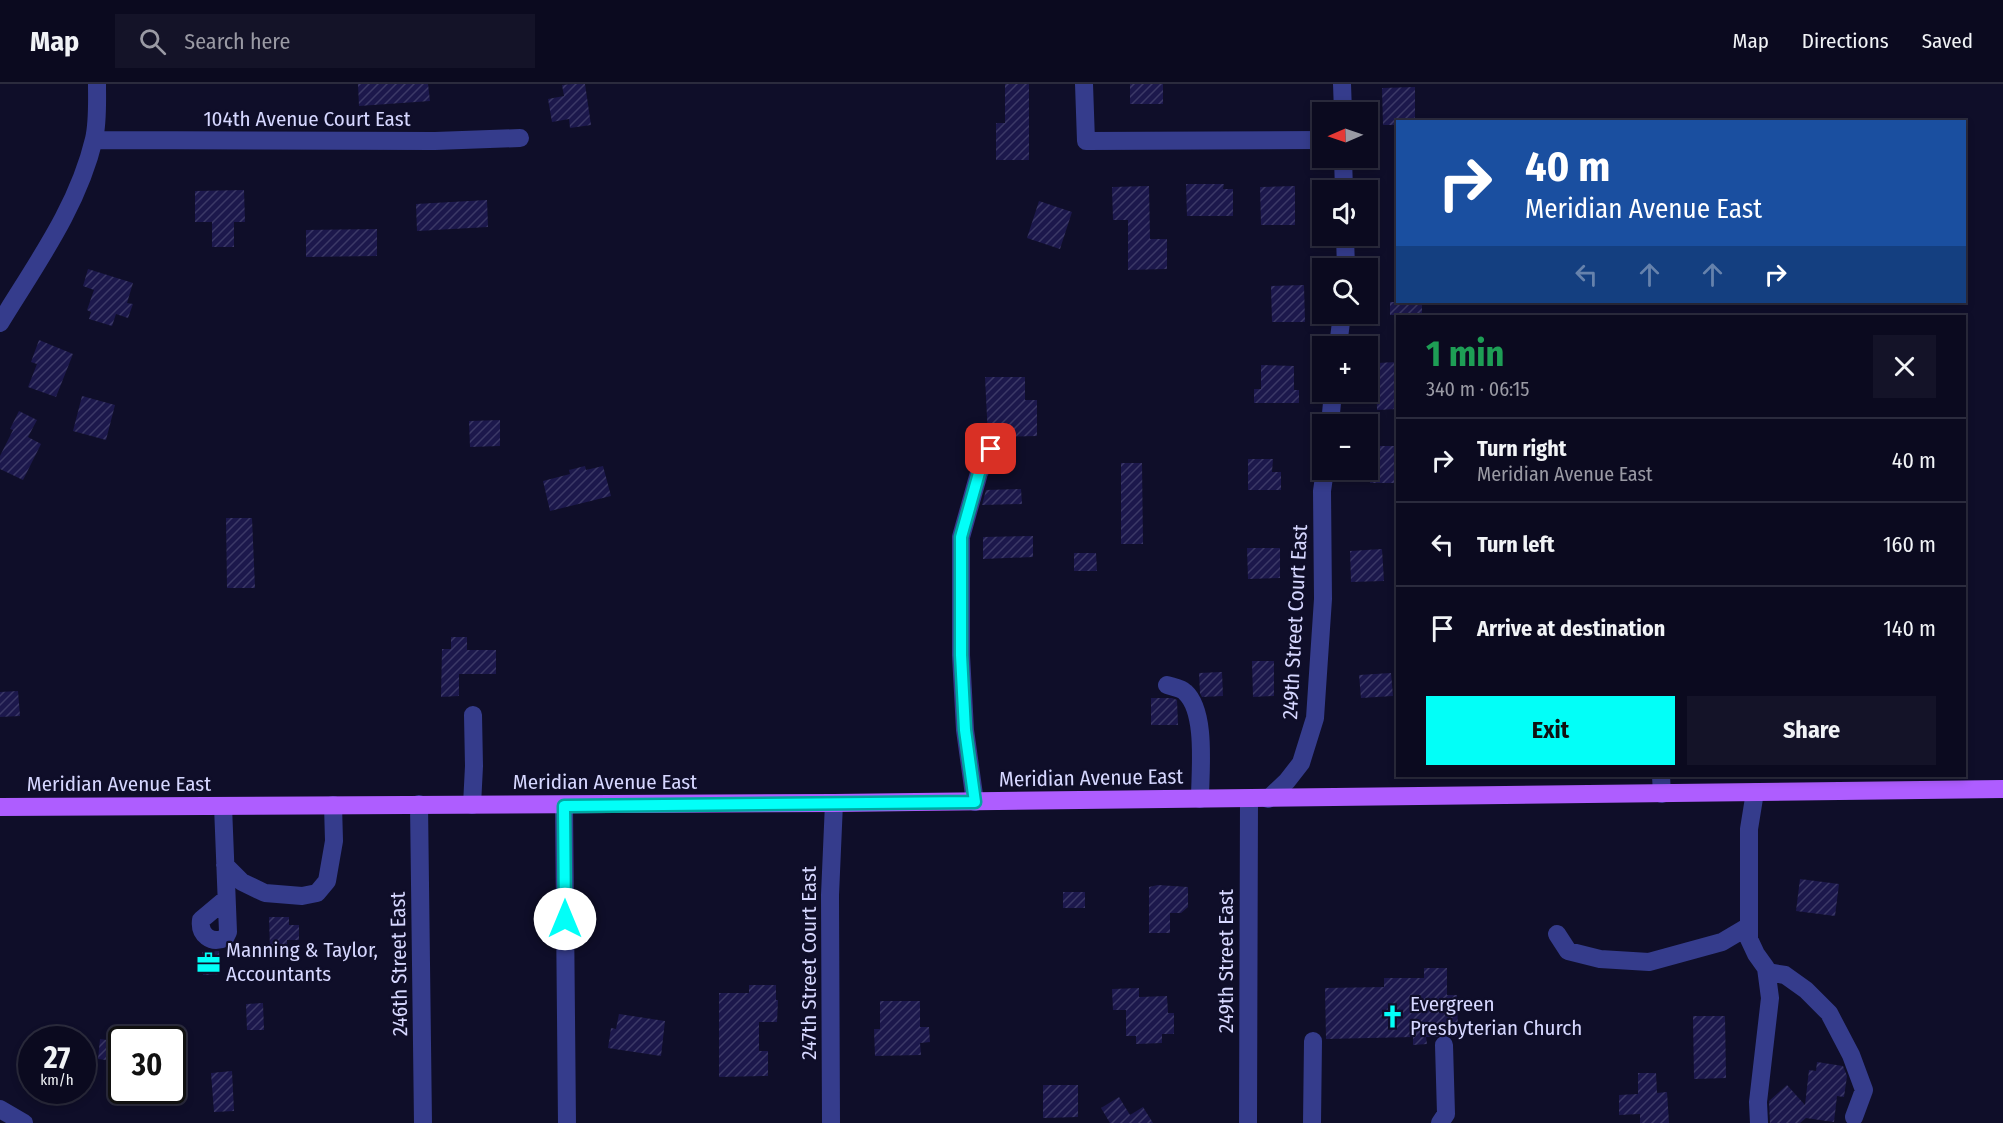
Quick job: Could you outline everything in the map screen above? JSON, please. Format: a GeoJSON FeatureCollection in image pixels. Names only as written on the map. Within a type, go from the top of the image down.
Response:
{"type":"FeatureCollection","features":[{"type":"Feature","properties":{"kind":"main road","name":"Meridian Avenue East"},"geometry":{"type":"LineString","coordinates":[[0,807],[419,804],[564,806],[1269,799],[1662,785],[1755,792],[2003,789]]}},
{"type":"Feature","properties":{"kind":"street"},"geometry":{"type":"LineString","coordinates":[[0,323],[67,214],[84,173],[94,140],[97,84]]}},
{"type":"Feature","properties":{"kind":"street"},"geometry":{"type":"LineString","coordinates":[[1084,84],[1086,141],[1312,140]]}},
{"type":"Feature","properties":{"kind":"street"},"geometry":{"type":"LineString","coordinates":[[1342,84],[1343,102]]}},
{"type":"Feature","properties":{"kind":"street","name":"104th Avenue Court East"},"geometry":{"type":"LineString","coordinates":[[94,140],[435,141],[520,138]]}},
{"type":"Feature","properties":{"kind":"street"},"geometry":{"type":"LineString","coordinates":[[975,802],[965,730],[961,655],[961,537],[979,473],[991,449]]}},
{"type":"Feature","properties":{"kind":"street","name":"249th Street Court East"},"geometry":{"type":"LineString","coordinates":[[1269,799],[1287,781],[1300,763],[1312,729],[1323,599],[1324,480]]}},
{"type":"Feature","properties":{"kind":"street"},"geometry":{"type":"LineString","coordinates":[[1167,685],[1183,690],[1194,702],[1200,738],[1200,799]]}},
{"type":"Feature","properties":{"kind":"street"},"geometry":{"type":"LineString","coordinates":[[472,715],[474,766],[472,805]]}},
{"type":"Feature","properties":{"kind":"street"},"geometry":{"type":"LineString","coordinates":[[1755,792],[1749,830],[1749,939],[1766,968],[1770,998],[1758,1102],[1759,1123]]}},
{"type":"Feature","properties":{"kind":"street","name":"249th Street East"},"geometry":{"type":"LineString","coordinates":[[1248,799],[1248,1123]]}},
{"type":"Feature","properties":{"kind":"street","name":"247th Street Court East"},"geometry":{"type":"LineString","coordinates":[[831,1123],[830,895],[834,803]]}},
{"type":"Feature","properties":{"kind":"street","name":"246th Street East"},"geometry":{"type":"LineString","coordinates":[[419,804],[423,1123]]}},
{"type":"Feature","properties":{"kind":"street"},"geometry":{"type":"LineString","coordinates":[[225,866],[242,882],[265,893],[302,896],[317,892],[327,880],[333,841],[333,805]]}},
{"type":"Feature","properties":{"kind":"street"},"geometry":{"type":"LineString","coordinates":[[223,806],[226,899]]}},
{"type":"Feature","properties":{"kind":"street"},"geometry":{"type":"LineString","coordinates":[[564,806],[567,1123]]}},
{"type":"Feature","properties":{"kind":"street"},"geometry":{"type":"LineString","coordinates":[[1557,934],[1568,951],[1600,959],[1649,962],[1722,942],[1749,926]]}},
{"type":"Feature","properties":{"kind":"street"},"geometry":{"type":"LineString","coordinates":[[1767,972],[1785,975],[1806,990],[1829,1013],[1851,1055],[1864,1090],[1854,1117]]}},
{"type":"Feature","properties":{"kind":"street"},"geometry":{"type":"LineString","coordinates":[[1312,1123],[1313,1041]]}},
{"type":"Feature","properties":{"kind":"street"},"geometry":{"type":"LineString","coordinates":[[1440,1123],[1446,1114],[1444,1045]]}},
{"type":"Feature","properties":{"kind":"street"},"geometry":{"type":"LineString","coordinates":[[0,1109],[24,1123]]}},
{"type":"Feature","properties":{"kind":"building"},"geometry":{"type":"Polygon","coordinates":[[[358,84],[428,84],[430,101],[359,106],[358,84]]]}},
{"type":"Feature","properties":{"kind":"building"},"geometry":{"type":"Polygon","coordinates":[[[585,84],[591,125],[570,128],[569,119],[552,122],[548,99],[564,96],[562,85],[585,84]]]}},
{"type":"Feature","properties":{"kind":"building"},"geometry":{"type":"Polygon","coordinates":[[[1005,84],[1029,84],[1029,160],[996,160],[996,123],[1005,123],[1005,84]]]}},
{"type":"Feature","properties":{"kind":"building"},"geometry":{"type":"Polygon","coordinates":[[[1130,84],[1163,84],[1163,104],[1130,104],[1130,84]]]}},
{"type":"Feature","properties":{"kind":"building"},"geometry":{"type":"Polygon","coordinates":[[[1415,87],[1415,120],[1396,120],[1396,125],[1383,125],[1382,88],[1415,87]]]}},
{"type":"Feature","properties":{"kind":"building"},"geometry":{"type":"Polygon","coordinates":[[[1186,184],[1224,184],[1223,189],[1233,189],[1233,216],[1187,216],[1186,184]]]}},
{"type":"Feature","properties":{"kind":"building"},"geometry":{"type":"Polygon","coordinates":[[[1149,186],[1150,239],[1167,239],[1167,269],[1128,270],[1128,220],[1113,220],[1112,187],[1149,186]]]}},
{"type":"Feature","properties":{"kind":"building"},"geometry":{"type":"Polygon","coordinates":[[[1295,186],[1295,225],[1261,225],[1260,187],[1295,186]]]}},
{"type":"Feature","properties":{"kind":"building"},"geometry":{"type":"Polygon","coordinates":[[[244,190],[245,222],[234,222],[234,247],[212,247],[212,222],[195,222],[195,191],[244,190]]]}},
{"type":"Feature","properties":{"kind":"building"},"geometry":{"type":"Polygon","coordinates":[[[487,200],[488,227],[417,231],[416,204],[487,200]]]}},
{"type":"Feature","properties":{"kind":"building"},"geometry":{"type":"Polygon","coordinates":[[[1039,201],[1072,212],[1060,249],[1027,238],[1039,201]]]}},
{"type":"Feature","properties":{"kind":"building"},"geometry":{"type":"Polygon","coordinates":[[[377,229],[377,256],[306,257],[306,230],[377,229]]]}},
{"type":"Feature","properties":{"kind":"building"},"geometry":{"type":"Polygon","coordinates":[[[88,269],[133,283],[127,303],[133,304],[128,318],[116,314],[112,326],[89,319],[91,312],[87,310],[94,290],[83,286],[88,269]]]}},
{"type":"Feature","properties":{"kind":"building"},"geometry":{"type":"Polygon","coordinates":[[[1304,285],[1305,322],[1272,322],[1271,286],[1304,285]]]}},
{"type":"Feature","properties":{"kind":"building"},"geometry":{"type":"Polygon","coordinates":[[[1390,302],[1422,303],[1422,315],[1390,315],[1390,302]]]}},
{"type":"Feature","properties":{"kind":"building"},"geometry":{"type":"Polygon","coordinates":[[[39,340],[73,354],[56,397],[28,387],[37,364],[31,362],[39,340]]]}},
{"type":"Feature","properties":{"kind":"building"},"geometry":{"type":"Polygon","coordinates":[[[1396,362],[1396,409],[1377,410],[1378,363],[1396,362]]]}},
{"type":"Feature","properties":{"kind":"building"},"geometry":{"type":"Polygon","coordinates":[[[1261,365],[1294,366],[1294,390],[1299,390],[1299,403],[1254,403],[1254,389],[1261,389],[1261,365]]]}},
{"type":"Feature","properties":{"kind":"building"},"geometry":{"type":"Polygon","coordinates":[[[985,377],[1025,377],[1025,400],[1037,400],[1037,436],[988,437],[985,377]]]}},
{"type":"Feature","properties":{"kind":"building"},"geometry":{"type":"Polygon","coordinates":[[[82,396],[115,405],[106,440],[73,431],[82,396]]]}},
{"type":"Feature","properties":{"kind":"building"},"geometry":{"type":"Polygon","coordinates":[[[19,411],[37,420],[28,437],[41,444],[23,480],[0,469],[0,456],[13,430],[10,429],[19,411]]]}},
{"type":"Feature","properties":{"kind":"building"},"geometry":{"type":"Polygon","coordinates":[[[500,420],[500,446],[470,447],[469,421],[500,420]]]}},
{"type":"Feature","properties":{"kind":"building"},"geometry":{"type":"Polygon","coordinates":[[[1378,446],[1396,446],[1396,483],[1370,483],[1370,480],[1378,480],[1378,446]]]}},
{"type":"Feature","properties":{"kind":"building"},"geometry":{"type":"Polygon","coordinates":[[[1248,459],[1273,459],[1272,472],[1281,472],[1281,490],[1248,490],[1248,459]]]}},
{"type":"Feature","properties":{"kind":"building"},"geometry":{"type":"Polygon","coordinates":[[[1121,463],[1142,463],[1143,544],[1121,544],[1121,463]]]}},
{"type":"Feature","properties":{"kind":"building"},"geometry":{"type":"Polygon","coordinates":[[[585,466],[586,470],[603,466],[611,496],[550,511],[543,481],[570,474],[569,470],[585,466]]]}},
{"type":"Feature","properties":{"kind":"building"},"geometry":{"type":"Polygon","coordinates":[[[1021,489],[1022,504],[982,505],[986,490],[1021,489]]]}},
{"type":"Feature","properties":{"kind":"building"},"geometry":{"type":"Polygon","coordinates":[[[226,518],[252,518],[255,588],[227,588],[226,518]]]}},
{"type":"Feature","properties":{"kind":"building"},"geometry":{"type":"Polygon","coordinates":[[[1033,536],[1033,557],[983,559],[983,537],[1033,536]]]}},
{"type":"Feature","properties":{"kind":"building"},"geometry":{"type":"Polygon","coordinates":[[[1247,548],[1280,548],[1280,578],[1248,579],[1247,548]]]}},
{"type":"Feature","properties":{"kind":"building"},"geometry":{"type":"Polygon","coordinates":[[[1382,549],[1384,581],[1351,582],[1350,551],[1382,549]]]}},
{"type":"Feature","properties":{"kind":"building"},"geometry":{"type":"Polygon","coordinates":[[[1074,553],[1096,553],[1097,571],[1074,571],[1074,553]]]}},
{"type":"Feature","properties":{"kind":"building"},"geometry":{"type":"Polygon","coordinates":[[[451,637],[467,637],[467,650],[496,650],[496,674],[459,674],[459,696],[441,697],[442,649],[451,649],[451,637]]]}},
{"type":"Feature","properties":{"kind":"building"},"geometry":{"type":"Polygon","coordinates":[[[1252,661],[1274,661],[1274,696],[1253,697],[1252,661]]]}},
{"type":"Feature","properties":{"kind":"building"},"geometry":{"type":"Polygon","coordinates":[[[1222,672],[1223,696],[1202,697],[1199,673],[1222,672]]]}},
{"type":"Feature","properties":{"kind":"building"},"geometry":{"type":"Polygon","coordinates":[[[1391,673],[1393,696],[1361,698],[1359,675],[1391,673]]]}},
{"type":"Feature","properties":{"kind":"building"},"geometry":{"type":"Polygon","coordinates":[[[18,691],[20,716],[0,717],[0,692],[18,691]]]}},
{"type":"Feature","properties":{"kind":"building"},"geometry":{"type":"Polygon","coordinates":[[[1151,698],[1177,700],[1178,725],[1151,725],[1151,698]]]}},
{"type":"Feature","properties":{"kind":"building"},"geometry":{"type":"Polygon","coordinates":[[[1800,879],[1839,884],[1835,916],[1796,911],[1800,879]]]}},
{"type":"Feature","properties":{"kind":"building"},"geometry":{"type":"Polygon","coordinates":[[[1158,885],[1188,887],[1188,907],[1181,913],[1170,913],[1170,933],[1149,933],[1149,887],[1158,885]]]}},
{"type":"Feature","properties":{"kind":"building"},"geometry":{"type":"Polygon","coordinates":[[[1063,892],[1085,892],[1085,908],[1063,908],[1063,892]]]}},
{"type":"Feature","properties":{"kind":"building"},"geometry":{"type":"Polygon","coordinates":[[[269,917],[289,917],[289,925],[299,925],[299,940],[287,940],[287,950],[270,950],[269,917]]]}},
{"type":"Feature","properties":{"kind":"building"},"geometry":{"type":"Polygon","coordinates":[[[219,951],[220,974],[203,975],[202,952],[219,951]]]}},
{"type":"Feature","properties":{"kind":"building","name":"Evergreen Presbyterian Church"},"geometry":{"type":"Polygon","coordinates":[[[1424,968],[1447,968],[1447,995],[1457,995],[1458,1037],[1443,1034],[1437,1037],[1426,1037],[1427,1044],[1413,1045],[1413,1037],[1326,1039],[1325,988],[1384,987],[1384,978],[1424,978],[1424,968]]]}},
{"type":"Feature","properties":{"kind":"building"},"geometry":{"type":"Polygon","coordinates":[[[749,985],[776,985],[777,1022],[759,1022],[759,1051],[768,1051],[768,1076],[719,1077],[719,993],[749,993],[749,985]]]}},
{"type":"Feature","properties":{"kind":"building"},"geometry":{"type":"Polygon","coordinates":[[[1139,988],[1139,997],[1167,996],[1168,1013],[1174,1013],[1174,1034],[1162,1034],[1162,1043],[1136,1044],[1136,1036],[1126,1036],[1126,1010],[1113,1010],[1112,989],[1139,988]]]}},
{"type":"Feature","properties":{"kind":"building"},"geometry":{"type":"Polygon","coordinates":[[[880,1001],[920,1001],[920,1027],[929,1027],[930,1042],[920,1043],[921,1055],[875,1056],[874,1029],[880,1029],[880,1001]]]}},
{"type":"Feature","properties":{"kind":"building"},"geometry":{"type":"Polygon","coordinates":[[[263,1003],[264,1030],[247,1030],[246,1004],[263,1003]]]}},
{"type":"Feature","properties":{"kind":"building"},"geometry":{"type":"Polygon","coordinates":[[[619,1014],[665,1021],[661,1056],[608,1048],[611,1028],[616,1029],[619,1014]]]}},
{"type":"Feature","properties":{"kind":"building"},"geometry":{"type":"Polygon","coordinates":[[[1693,1016],[1725,1016],[1726,1078],[1694,1079],[1693,1016]]]}},
{"type":"Feature","properties":{"kind":"building"},"geometry":{"type":"Polygon","coordinates":[[[100,1039],[108,1040],[108,1060],[98,1059],[100,1039]]]}},
{"type":"Feature","properties":{"kind":"building"},"geometry":{"type":"Polygon","coordinates":[[[1817,1062],[1843,1066],[1847,1076],[1844,1097],[1837,1096],[1834,1122],[1806,1118],[1800,1123],[1770,1123],[1769,1101],[1787,1085],[1805,1105],[1809,1070],[1816,1071],[1817,1062]]]}},
{"type":"Feature","properties":{"kind":"building"},"geometry":{"type":"Polygon","coordinates":[[[232,1071],[234,1111],[214,1112],[211,1073],[232,1071]]]}},
{"type":"Feature","properties":{"kind":"building"},"geometry":{"type":"Polygon","coordinates":[[[1638,1073],[1656,1073],[1657,1093],[1667,1092],[1669,1123],[1640,1123],[1640,1114],[1619,1115],[1619,1095],[1638,1094],[1638,1073]]]}},
{"type":"Feature","properties":{"kind":"building"},"geometry":{"type":"Polygon","coordinates":[[[1043,1085],[1078,1085],[1078,1117],[1043,1118],[1043,1085]]]}},
{"type":"Feature","properties":{"kind":"building"},"geometry":{"type":"Polygon","coordinates":[[[1119,1097],[1130,1115],[1143,1107],[1153,1123],[1110,1123],[1101,1108],[1119,1097]]]}},
{"type":"Feature","properties":{"kind":"place","name":"Manning & Taylor, Accountants"},"geometry":{"type":"Point","coordinates":[208,962]}},
{"type":"Feature","properties":{"kind":"place","name":"Evergreen Presbyterian Church"},"geometry":{"type":"Point","coordinates":[1392,1016]}},
{"type":"Feature","properties":{"kind":"route"},"geometry":{"type":"LineString","coordinates":[[565,919],[564,806],[975,802],[965,730],[961,655],[961,537],[979,473],[991,449]]}}]}
